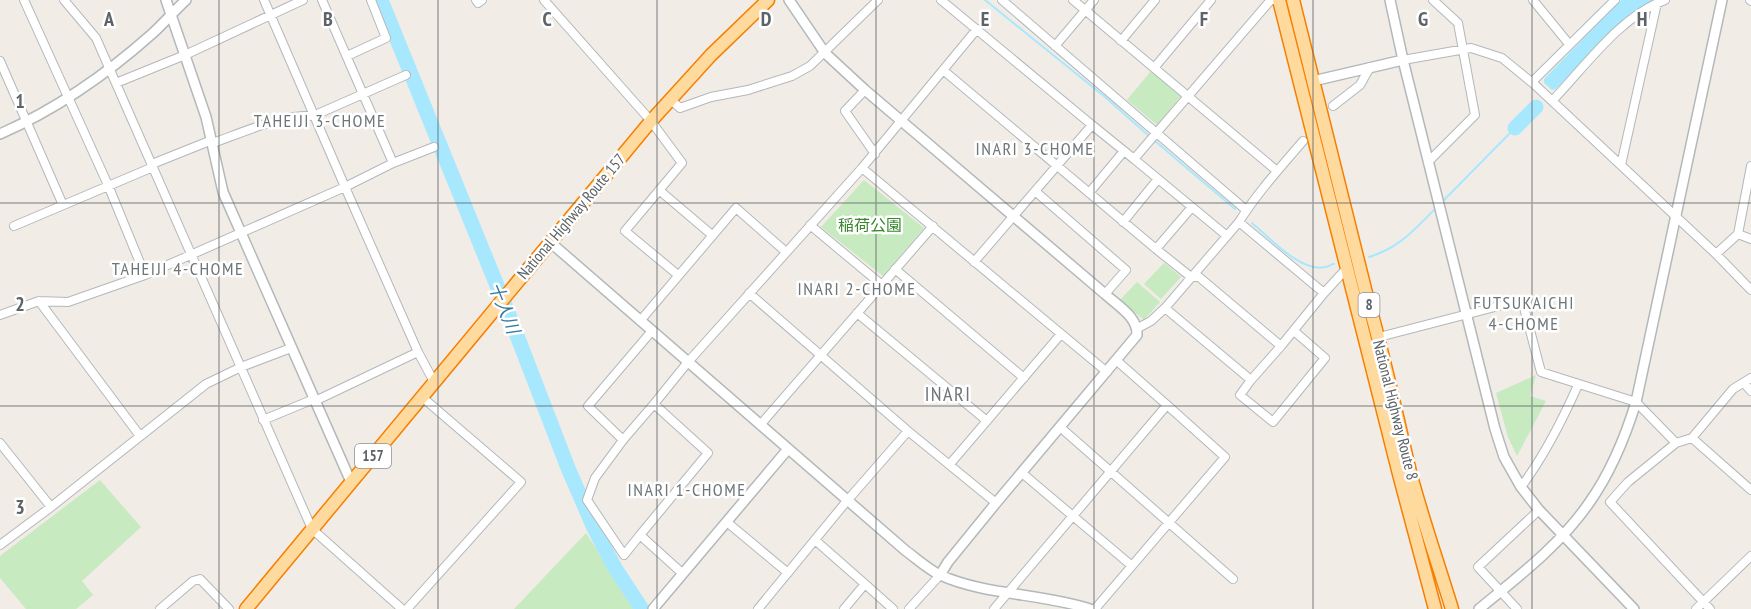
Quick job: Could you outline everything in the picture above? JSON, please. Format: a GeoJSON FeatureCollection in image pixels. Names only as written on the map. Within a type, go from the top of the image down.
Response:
{"type":"FeatureCollection","features":[{"type":"Feature","properties":{"kind":"highway","name":"National Highway Route 157"},"geometry":{"type":"LineString","coordinates":[[246,609],[651,121],[711,56],[768,0]]}},
{"type":"Feature","properties":{"kind":"highway","name":"National Highway Route 8"},"geometry":{"type":"LineString","coordinates":[[1279,0],[1422,564],[1436,609]]}},
{"type":"Feature","properties":{"kind":"highway","name":"National Highway Route 8"},"geometry":{"type":"LineString","coordinates":[[1294,0],[1416,494],[1452,609]]}},
{"type":"Feature","properties":{"kind":"street"},"geometry":{"type":"LineString","coordinates":[[24,0],[108,185],[145,275]]}},
{"type":"Feature","properties":{"kind":"street"},"geometry":{"type":"LineString","coordinates":[[64,0],[96,38],[312,529],[402,609]]}},
{"type":"Feature","properties":{"kind":"street"},"geometry":{"type":"LineString","coordinates":[[166,0],[206,117],[223,192],[351,482]]}},
{"type":"Feature","properties":{"kind":"street"},"geometry":{"type":"LineString","coordinates":[[0,134],[69,99],[109,70],[155,31],[186,0]]}},
{"type":"Feature","properties":{"kind":"street"},"geometry":{"type":"LineString","coordinates":[[264,0],[418,352],[434,382]]}},
{"type":"Feature","properties":{"kind":"street"},"geometry":{"type":"LineString","coordinates":[[116,83],[185,55],[303,0]]}},
{"type":"Feature","properties":{"kind":"street"},"geometry":{"type":"LineString","coordinates":[[322,0],[393,164]]}},
{"type":"Feature","properties":{"kind":"street"},"geometry":{"type":"LineString","coordinates":[[347,56],[386,38],[371,0]]}},
{"type":"Feature","properties":{"kind":"street"},"geometry":{"type":"LineString","coordinates":[[476,0],[478,3],[482,0]]}},
{"type":"Feature","properties":{"kind":"street"},"geometry":{"type":"LineString","coordinates":[[544,0],[651,121],[682,163],[625,231],[678,274]]}},
{"type":"Feature","properties":{"kind":"street"},"geometry":{"type":"LineString","coordinates":[[789,0],[825,53],[901,122],[1105,294],[1135,321],[1138,328],[1137,335],[1107,372],[909,609]]}},
{"type":"Feature","properties":{"kind":"street"},"geometry":{"type":"LineString","coordinates":[[670,99],[680,108],[711,97],[748,90],[792,76],[810,66],[825,53],[878,0]]}},
{"type":"Feature","properties":{"kind":"street"},"geometry":{"type":"LineString","coordinates":[[941,0],[1227,236]]}},
{"type":"Feature","properties":{"kind":"street"},"geometry":{"type":"LineString","coordinates":[[1002,0],[1246,210]]}},
{"type":"Feature","properties":{"kind":"street"},"geometry":{"type":"LineString","coordinates":[[1072,0],[1277,171]]}},
{"type":"Feature","properties":{"kind":"street"},"geometry":{"type":"LineString","coordinates":[[1055,46],[1094,0]]}},
{"type":"Feature","properties":{"kind":"street"},"geometry":{"type":"LineString","coordinates":[[1121,41],[1155,0]]}},
{"type":"Feature","properties":{"kind":"street"},"geometry":{"type":"LineString","coordinates":[[1154,68],[1211,0]]}},
{"type":"Feature","properties":{"kind":"street"},"geometry":{"type":"LineString","coordinates":[[1134,159],[1273,0]]}},
{"type":"Feature","properties":{"kind":"street"},"geometry":{"type":"LineString","coordinates":[[1390,0],[1402,60],[1504,457],[1521,487],[1539,510],[1634,609]]}},
{"type":"Feature","properties":{"kind":"street"},"geometry":{"type":"LineString","coordinates":[[1428,162],[1475,115],[1458,23],[1433,0]]}},
{"type":"Feature","properties":{"kind":"street"},"geometry":{"type":"LineString","coordinates":[[1533,0],[1569,44]]}},
{"type":"Feature","properties":{"kind":"street"},"geometry":{"type":"LineString","coordinates":[[1534,83],[1569,44],[1615,0]]}},
{"type":"Feature","properties":{"kind":"street"},"geometry":{"type":"LineString","coordinates":[[1479,609],[1564,534],[1589,504],[1608,473],[1627,432],[1636,402],[1722,0]]}},
{"type":"Feature","properties":{"kind":"street"},"geometry":{"type":"LineString","coordinates":[[1621,165],[1661,1]]}},
{"type":"Feature","properties":{"kind":"street"},"geometry":{"type":"LineString","coordinates":[[1550,100],[1613,36],[1640,13],[1661,1]]}},
{"type":"Feature","properties":{"kind":"street"},"geometry":{"type":"LineString","coordinates":[[654,404],[708,453],[624,555],[587,500],[595,478],[623,440],[688,362],[875,154],[977,29]]}},
{"type":"Feature","properties":{"kind":"street"},"geometry":{"type":"LineString","coordinates":[[1313,81],[1461,49],[1471,48],[1502,58],[1534,83],[1716,254],[1751,290]]}},
{"type":"Feature","properties":{"kind":"street"},"geometry":{"type":"LineString","coordinates":[[0,61],[63,205]]}},
{"type":"Feature","properties":{"kind":"street"},"geometry":{"type":"LineString","coordinates":[[1333,106],[1360,85],[1370,67]]}},
{"type":"Feature","properties":{"kind":"street"},"geometry":{"type":"LineString","coordinates":[[943,70],[1156,249],[1191,277],[1199,278],[1281,346]]}},
{"type":"Feature","properties":{"kind":"street"},"geometry":{"type":"LineString","coordinates":[[14,226],[212,142],[264,124],[306,115],[313,116],[406,75]]}},
{"type":"Feature","properties":{"kind":"street"},"geometry":{"type":"LineString","coordinates":[[865,90],[845,111],[875,154]]}},
{"type":"Feature","properties":{"kind":"street"},"geometry":{"type":"LineString","coordinates":[[974,262],[1092,124]]}},
{"type":"Feature","properties":{"kind":"street"},"geometry":{"type":"LineString","coordinates":[[1138,328],[1151,321],[1165,308],[1239,222],[1246,210],[1303,141]]}},
{"type":"Feature","properties":{"kind":"street"},"geometry":{"type":"LineString","coordinates":[[0,315],[39,301],[68,302],[145,275],[434,147]]}},
{"type":"Feature","properties":{"kind":"street"},"geometry":{"type":"LineString","coordinates":[[1089,193],[1124,151]]}},
{"type":"Feature","properties":{"kind":"street"},"geometry":{"type":"LineString","coordinates":[[1716,254],[1738,234],[1751,166]]}},
{"type":"Feature","properties":{"kind":"street"},"geometry":{"type":"LineString","coordinates":[[862,168],[1107,372]]}},
{"type":"Feature","properties":{"kind":"street"},"geometry":{"type":"LineString","coordinates":[[1123,222],[1158,179]]}},
{"type":"Feature","properties":{"kind":"street"},"geometry":{"type":"LineString","coordinates":[[659,190],[712,235]]}},
{"type":"Feature","properties":{"kind":"street"},"geometry":{"type":"LineString","coordinates":[[1035,191],[1126,270],[1105,294]]}},
{"type":"Feature","properties":{"kind":"street"},"geometry":{"type":"LineString","coordinates":[[1156,249],[1192,207]]}},
{"type":"Feature","properties":{"kind":"street"},"geometry":{"type":"LineString","coordinates":[[640,321],[736,208],[786,252]]}},
{"type":"Feature","properties":{"kind":"street"},"geometry":{"type":"LineString","coordinates":[[1239,222],[1324,292]]}},
{"type":"Feature","properties":{"kind":"street"},"geometry":{"type":"LineString","coordinates":[[810,225],[882,285]]}},
{"type":"Feature","properties":{"kind":"street"},"geometry":{"type":"LineString","coordinates":[[761,424],[933,226]]}},
{"type":"Feature","properties":{"kind":"street"},"geometry":{"type":"LineString","coordinates":[[1738,234],[1751,239]]}},
{"type":"Feature","properties":{"kind":"street"},"geometry":{"type":"LineString","coordinates":[[550,242],[651,332],[761,424],[846,502],[906,551],[940,574],[975,585],[1048,598],[1090,609]]}},
{"type":"Feature","properties":{"kind":"street"},"geometry":{"type":"LineString","coordinates":[[895,269],[1024,378]]}},
{"type":"Feature","properties":{"kind":"street"},"geometry":{"type":"LineString","coordinates":[[1294,331],[1325,358],[1273,422],[1240,395],[1324,292],[1346,269]]}},
{"type":"Feature","properties":{"kind":"street"},"geometry":{"type":"LineString","coordinates":[[749,293],[908,431],[996,503]]}},
{"type":"Feature","properties":{"kind":"street"},"geometry":{"type":"LineString","coordinates":[[1378,337],[1522,300],[1541,372],[1636,402],[1677,442]]}},
{"type":"Feature","properties":{"kind":"street"},"geometry":{"type":"LineString","coordinates":[[39,301],[140,436]]}},
{"type":"Feature","properties":{"kind":"street"},"geometry":{"type":"LineString","coordinates":[[1165,308],[1251,380]]}},
{"type":"Feature","properties":{"kind":"street"},"geometry":{"type":"LineString","coordinates":[[857,313],[987,421]]}},
{"type":"Feature","properties":{"kind":"street"},"geometry":{"type":"LineString","coordinates":[[623,440],[588,406],[651,332]]}},
{"type":"Feature","properties":{"kind":"street"},"geometry":{"type":"LineString","coordinates":[[950,464],[1061,334]]}},
{"type":"Feature","properties":{"kind":"street"},"geometry":{"type":"LineString","coordinates":[[0,545],[206,384],[241,367],[291,348]]}},
{"type":"Feature","properties":{"kind":"street"},"geometry":{"type":"LineString","coordinates":[[264,420],[314,400],[418,352]]}},
{"type":"Feature","properties":{"kind":"street"},"geometry":{"type":"LineString","coordinates":[[1095,609],[1225,457],[1116,360]]}},
{"type":"Feature","properties":{"kind":"street"},"geometry":{"type":"LineString","coordinates":[[1710,609],[1610,502],[1628,482],[1677,442],[1692,438],[1733,389],[1748,381],[1751,391]]}},
{"type":"Feature","properties":{"kind":"street"},"geometry":{"type":"LineString","coordinates":[[1521,487],[1540,462],[1578,385]]}},
{"type":"Feature","properties":{"kind":"street"},"geometry":{"type":"LineString","coordinates":[[407,609],[521,482],[422,397]]}},
{"type":"Feature","properties":{"kind":"street"},"geometry":{"type":"LineString","coordinates":[[994,609],[1167,405]]}},
{"type":"Feature","properties":{"kind":"street"},"geometry":{"type":"LineString","coordinates":[[1060,428],[1233,579]]}},
{"type":"Feature","properties":{"kind":"street"},"geometry":{"type":"LineString","coordinates":[[758,609],[908,431]]}},
{"type":"Feature","properties":{"kind":"street"},"geometry":{"type":"LineString","coordinates":[[1692,438],[1751,490]]}},
{"type":"Feature","properties":{"kind":"street"},"geometry":{"type":"LineString","coordinates":[[0,443],[51,507]]}},
{"type":"Feature","properties":{"kind":"street"},"geometry":{"type":"LineString","coordinates":[[655,608],[788,449]]}},
{"type":"Feature","properties":{"kind":"street"},"geometry":{"type":"LineString","coordinates":[[1022,473],[1132,566]]}},
{"type":"Feature","properties":{"kind":"street"},"geometry":{"type":"LineString","coordinates":[[1517,609],[1478,567],[1539,510]]}},
{"type":"Feature","properties":{"kind":"street"},"geometry":{"type":"LineString","coordinates":[[728,523],[788,573]]}},
{"type":"Feature","properties":{"kind":"street"},"geometry":{"type":"LineString","coordinates":[[640,535],[682,573]]}},
{"type":"Feature","properties":{"kind":"street"},"geometry":{"type":"LineString","coordinates":[[815,540],[893,609]]}},
{"type":"Feature","properties":{"kind":"street"},"geometry":{"type":"LineString","coordinates":[[1696,609],[1751,556]]}},
{"type":"Feature","properties":{"kind":"street"},"geometry":{"type":"LineString","coordinates":[[160,609],[193,580],[200,579],[229,609]]}},
{"type":"Feature","properties":{"kind":"street"},"geometry":{"type":"LineString","coordinates":[[844,609],[865,584]]}},
{"type":"Feature","properties":{"kind":"green space"},"geometry":{"type":"Polygon","coordinates":[[[1151,71],[1181,96],[1157,125],[1127,100],[1151,71]]]}},
{"type":"Feature","properties":{"kind":"green space","name":"稲荷公園"},"geometry":{"type":"Polygon","coordinates":[[[864,180],[924,228],[883,276],[821,227],[864,180]]]}},
{"type":"Feature","properties":{"kind":"green space"},"geometry":{"type":"Polygon","coordinates":[[[1164,263],[1181,277],[1161,299],[1144,284],[1164,263]]]}},
{"type":"Feature","properties":{"kind":"green space"},"geometry":{"type":"Polygon","coordinates":[[[1137,282],[1160,302],[1144,320],[1120,300],[1137,282]]]}},
{"type":"Feature","properties":{"kind":"green space"},"geometry":{"type":"Polygon","coordinates":[[[1536,375],[1530,396],[1546,401],[1517,456],[1508,437],[1496,393],[1536,375]]]}},
{"type":"Feature","properties":{"kind":"green space"},"geometry":{"type":"Polygon","coordinates":[[[100,480],[141,527],[82,581],[93,595],[76,609],[26,609],[0,578],[0,556],[100,480]]]}},
{"type":"Feature","properties":{"kind":"green space"},"geometry":{"type":"Polygon","coordinates":[[[586,533],[636,609],[514,609],[586,533]]]}},
{"type":"Feature","properties":{"kind":"water"},"geometry":{"type":"Polygon","coordinates":[[[1621,0],[1654,0],[1623,20],[1556,89],[1552,90],[1544,83],[1544,79],[1621,0]]]}},
{"type":"Feature","properties":{"kind":"waterway","name":"十人川"},"geometry":{"type":"LineString","coordinates":[[381,0],[511,320],[568,468],[594,528],[615,568],[642,609]]}},
{"type":"Feature","properties":{"kind":"waterway"},"geometry":{"type":"LineString","coordinates":[[985,0],[1105,97],[1148,135]]}},
{"type":"Feature","properties":{"kind":"waterway"},"geometry":{"type":"LineString","coordinates":[[1515,128],[1536,107]]}},
{"type":"Feature","properties":{"kind":"waterway"},"geometry":{"type":"LineString","coordinates":[[1442,202],[1515,128]]}},
{"type":"Feature","properties":{"kind":"waterway"},"geometry":{"type":"LineString","coordinates":[[1155,141],[1235,209]]}},
{"type":"Feature","properties":{"kind":"waterway"},"geometry":{"type":"LineString","coordinates":[[1369,257],[1398,243],[1436,208]]}},
{"type":"Feature","properties":{"kind":"waterway"},"geometry":{"type":"LineString","coordinates":[[1252,223],[1286,252],[1306,265],[1326,267],[1334,264]]}},
{"type":"Feature","properties":{"kind":"district","name":"TAHEIJI 3-CHOME"},"geometry":{"type":"Point","coordinates":[320,121]}},
{"type":"Feature","properties":{"kind":"district","name":"INARI 3-CHOME"},"geometry":{"type":"Point","coordinates":[1035,149]}},
{"type":"Feature","properties":{"kind":"district","name":"TAHEIJI 4-CHOME"},"geometry":{"type":"Point","coordinates":[178,269]}},
{"type":"Feature","properties":{"kind":"district","name":"INARI 2-CHOME"},"geometry":{"type":"Point","coordinates":[857,289]}},
{"type":"Feature","properties":{"kind":"district","name":"FUTSUKAICHI 4-CHOME"},"geometry":{"type":"Point","coordinates":[1524,313]}},
{"type":"Feature","properties":{"kind":"district","name":"INARI"},"geometry":{"type":"Point","coordinates":[948,394]}},
{"type":"Feature","properties":{"kind":"district","name":"INARI 1-CHOME"},"geometry":{"type":"Point","coordinates":[687,490]}}]}
